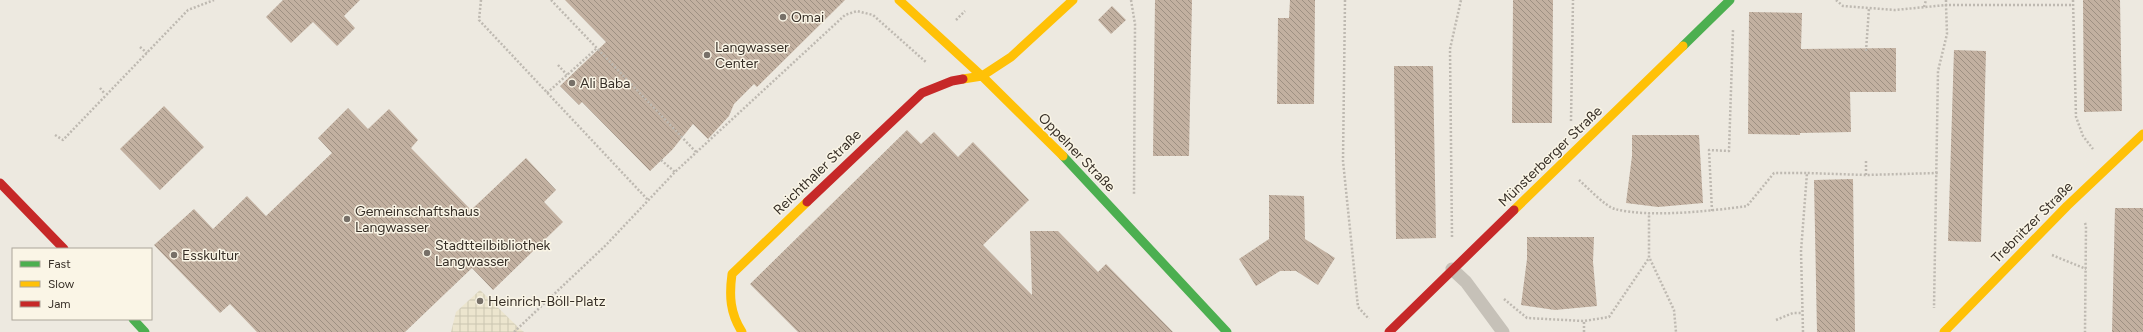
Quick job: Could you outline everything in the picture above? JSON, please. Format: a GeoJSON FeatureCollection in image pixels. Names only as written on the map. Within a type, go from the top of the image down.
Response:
{"type":"FeatureCollection","features":[{"type":"Feature","properties":{"kind":"street","name":"Oppelner Straße"},"geometry":{"type":"LineString","coordinates":[[899,0],[982,76],[1107,202],[1227,332]]}},
{"type":"Feature","properties":{"kind":"street"},"geometry":{"type":"LineString","coordinates":[[982,76],[1011,57],[1073,0]]}},
{"type":"Feature","properties":{"kind":"street","name":"Münsterberger Straße"},"geometry":{"type":"LineString","coordinates":[[1389,332],[1730,0]]}},
{"type":"Feature","properties":{"kind":"street","name":"Reichthaler Straße"},"geometry":{"type":"LineString","coordinates":[[742,332],[732,317],[730,296],[732,274],[922,92],[952,81],[982,76]]}},
{"type":"Feature","properties":{"kind":"street","name":"Trebnitzer Straße"},"geometry":{"type":"LineString","coordinates":[[1944,332],[2028,245],[2111,163],[2143,134]]}},
{"type":"Feature","properties":{"kind":"street"},"geometry":{"type":"LineString","coordinates":[[0,183],[63,248]]}},
{"type":"Feature","properties":{"kind":"street"},"geometry":{"type":"LineString","coordinates":[[134,320],[145,332]]}},
{"type":"Feature","properties":{"kind":"lane"},"geometry":{"type":"LineString","coordinates":[[1452,269],[1466,282],[1503,332]]}},
{"type":"Feature","properties":{"kind":"path"},"geometry":{"type":"LineString","coordinates":[[55,134],[63,140],[187,8],[214,0]]}},
{"type":"Feature","properties":{"kind":"path"},"geometry":{"type":"LineString","coordinates":[[481,0],[479,20],[648,200]]}},
{"type":"Feature","properties":{"kind":"path"},"geometry":{"type":"LineString","coordinates":[[551,0],[696,152]]}},
{"type":"Feature","properties":{"kind":"path"},"geometry":{"type":"LineString","coordinates":[[1131,0],[1135,24],[1134,202]]}},
{"type":"Feature","properties":{"kind":"path"},"geometry":{"type":"LineString","coordinates":[[1345,0],[1343,161],[1358,307],[1372,322]]}},
{"type":"Feature","properties":{"kind":"path"},"geometry":{"type":"LineString","coordinates":[[1452,238],[1450,49],[1462,0]]}},
{"type":"Feature","properties":{"kind":"path"},"geometry":{"type":"LineString","coordinates":[[1571,124],[1573,0]]}},
{"type":"Feature","properties":{"kind":"path"},"geometry":{"type":"LineString","coordinates":[[1836,0],[1843,6],[1895,10],[1946,5],[2073,5]]}},
{"type":"Feature","properties":{"kind":"path"},"geometry":{"type":"LineString","coordinates":[[1924,7],[1926,0]]}},
{"type":"Feature","properties":{"kind":"path"},"geometry":{"type":"LineString","coordinates":[[1934,316],[1938,174],[1938,70],[1948,34],[1946,0]]}},
{"type":"Feature","properties":{"kind":"path"},"geometry":{"type":"LineString","coordinates":[[2073,0],[2076,117],[2083,136],[2093,149],[2111,163]]}},
{"type":"Feature","properties":{"kind":"path"},"geometry":{"type":"LineString","coordinates":[[1866,52],[1869,8]]}},
{"type":"Feature","properties":{"kind":"path"},"geometry":{"type":"LineString","coordinates":[[514,332],[606,245],[675,172],[846,15],[857,11],[872,15],[927,63]]}},
{"type":"Feature","properties":{"kind":"path"},"geometry":{"type":"LineString","coordinates":[[1712,211],[1709,150],[1729,151],[1733,24]]}},
{"type":"Feature","properties":{"kind":"path"},"geometry":{"type":"LineString","coordinates":[[140,47],[146,53]]}},
{"type":"Feature","properties":{"kind":"path"},"geometry":{"type":"LineString","coordinates":[[547,93],[597,48]]}},
{"type":"Feature","properties":{"kind":"path"},"geometry":{"type":"LineString","coordinates":[[558,65],[567,75]]}},
{"type":"Feature","properties":{"kind":"path"},"geometry":{"type":"LineString","coordinates":[[100,88],[105,94]]}},
{"type":"Feature","properties":{"kind":"path"},"geometry":{"type":"LineString","coordinates":[[1570,157],[1570,172],[1614,209],[1649,213],[1712,211],[1747,206],[1774,173],[1866,175],[1938,174]]}},
{"type":"Feature","properties":{"kind":"path"},"geometry":{"type":"LineString","coordinates":[[661,160],[675,172]]}},
{"type":"Feature","properties":{"kind":"path"},"geometry":{"type":"LineString","coordinates":[[1866,161],[1866,175]]}},
{"type":"Feature","properties":{"kind":"path"},"geometry":{"type":"LineString","coordinates":[[1803,332],[1801,251],[1807,173]]}},
{"type":"Feature","properties":{"kind":"path"},"geometry":{"type":"LineString","coordinates":[[2074,201],[2086,226],[2085,332]]}},
{"type":"Feature","properties":{"kind":"path"},"geometry":{"type":"LineString","coordinates":[[1649,213],[1649,258],[1674,310],[1676,332]]}},
{"type":"Feature","properties":{"kind":"path"},"geometry":{"type":"LineString","coordinates":[[2028,245],[2086,269]]}},
{"type":"Feature","properties":{"kind":"path"},"geometry":{"type":"LineString","coordinates":[[1500,295],[1526,318],[1584,321],[1609,317],[1649,258]]}},
{"type":"Feature","properties":{"kind":"path"},"geometry":{"type":"LineString","coordinates":[[1776,320],[1793,313],[1802,313]]}},
{"type":"Feature","properties":{"kind":"path"},"geometry":{"type":"LineString","coordinates":[[1584,321],[1584,332]]}},
{"type":"Feature","properties":{"kind":"shaded area","name":"Heinrich-Böll-Platz"},"geometry":{"type":"Polygon","coordinates":[[[480,290],[524,332],[451,332],[456,312],[480,290]]]}},
{"type":"Feature","properties":{"kind":"building"},"geometry":{"type":"Polygon","coordinates":[[[283,0],[360,0],[344,16],[355,28],[337,46],[313,22],[291,43],[266,17],[283,0]]]}},
{"type":"Feature","properties":{"kind":"building","name":"Langwasser Center"},"geometry":{"type":"Polygon","coordinates":[[[565,0],[845,0],[757,87],[754,84],[734,104],[729,116],[708,139],[693,124],[672,150],[650,171],[582,102],[579,105],[560,86],[606,42],[565,0]]]}},
{"type":"Feature","properties":{"kind":"building"},"geometry":{"type":"Polygon","coordinates":[[[1155,0],[1192,0],[1189,156],[1153,156],[1155,0]]]}},
{"type":"Feature","properties":{"kind":"building"},"geometry":{"type":"Polygon","coordinates":[[[1290,0],[1315,0],[1314,104],[1277,104],[1278,18],[1289,18],[1290,0]]]}},
{"type":"Feature","properties":{"kind":"building"},"geometry":{"type":"Polygon","coordinates":[[[1513,0],[1553,0],[1552,123],[1512,123],[1513,0]]]}},
{"type":"Feature","properties":{"kind":"building"},"geometry":{"type":"Polygon","coordinates":[[[2083,0],[2120,0],[2122,111],[2084,112],[2083,0]]]}},
{"type":"Feature","properties":{"kind":"building"},"geometry":{"type":"Polygon","coordinates":[[[1112,6],[1126,20],[1111,34],[1098,20],[1112,6]]]}},
{"type":"Feature","properties":{"kind":"building"},"geometry":{"type":"Polygon","coordinates":[[[1749,12],[1802,13],[1801,49],[1896,48],[1896,92],[1850,92],[1851,132],[1800,133],[1800,135],[1748,134],[1749,12]]]}},
{"type":"Feature","properties":{"kind":"building"},"geometry":{"type":"Polygon","coordinates":[[[1954,50],[1986,51],[1981,242],[1948,241],[1954,50]]]}},
{"type":"Feature","properties":{"kind":"building"},"geometry":{"type":"Polygon","coordinates":[[[1394,66],[1433,66],[1436,238],[1396,239],[1394,66]]]}},
{"type":"Feature","properties":{"kind":"building"},"geometry":{"type":"Polygon","coordinates":[[[164,106],[204,147],[160,190],[120,149],[164,106]]]}},
{"type":"Feature","properties":{"kind":"building","name":"Gemeinschaftshaus Langwasser"},"geometry":{"type":"Polygon","coordinates":[[[348,108],[368,129],[389,109],[418,140],[411,148],[471,210],[526,158],[556,190],[544,202],[563,222],[493,290],[472,268],[405,332],[257,332],[230,304],[220,313],[154,245],[194,209],[213,229],[247,196],[266,216],[332,153],[318,138],[348,108]]]}},
{"type":"Feature","properties":{"kind":"building"},"geometry":{"type":"Polygon","coordinates":[[[907,130],[921,144],[934,132],[958,157],[973,142],[1029,200],[983,245],[1032,295],[1030,231],[1058,231],[1098,272],[1106,264],[1173,332],[798,332],[750,284],[907,130]]]}},
{"type":"Feature","properties":{"kind":"building"},"geometry":{"type":"Polygon","coordinates":[[[1632,135],[1699,135],[1703,203],[1658,207],[1626,203],[1632,156],[1632,135]]]}},
{"type":"Feature","properties":{"kind":"building"},"geometry":{"type":"Polygon","coordinates":[[[1853,179],[1855,332],[1817,332],[1814,180],[1853,179]]]}},
{"type":"Feature","properties":{"kind":"building"},"geometry":{"type":"Polygon","coordinates":[[[1269,195],[1304,196],[1305,239],[1335,258],[1318,285],[1296,271],[1280,271],[1256,286],[1239,259],[1269,239],[1269,195]]]}},
{"type":"Feature","properties":{"kind":"building"},"geometry":{"type":"Polygon","coordinates":[[[2115,208],[2143,208],[2143,332],[2112,332],[2115,208]]]}},
{"type":"Feature","properties":{"kind":"building"},"geometry":{"type":"Polygon","coordinates":[[[1527,237],[1594,237],[1593,262],[1597,306],[1555,310],[1521,305],[1527,259],[1527,237]]]}},
{"type":"Feature","properties":{"kind":"traffic: fast"},"geometry":{"type":"LineString","coordinates":[[1683,46],[1730,0]]}},
{"type":"Feature","properties":{"kind":"traffic: fast"},"geometry":{"type":"LineString","coordinates":[[1063,156],[1227,332]]}},
{"type":"Feature","properties":{"kind":"traffic: fast"},"geometry":{"type":"LineString","coordinates":[[134,320],[145,332]]}},
{"type":"Feature","properties":{"kind":"traffic: slow"},"geometry":{"type":"LineString","coordinates":[[899,0],[984,78],[1063,156]]}},
{"type":"Feature","properties":{"kind":"traffic: slow"},"geometry":{"type":"LineString","coordinates":[[963,79],[982,76],[1011,57],[1073,0]]}},
{"type":"Feature","properties":{"kind":"traffic: slow"},"geometry":{"type":"LineString","coordinates":[[1514,210],[1683,46]]}},
{"type":"Feature","properties":{"kind":"traffic: slow"},"geometry":{"type":"LineString","coordinates":[[1944,332],[2067,206],[2143,134]]}},
{"type":"Feature","properties":{"kind":"traffic: slow"},"geometry":{"type":"LineString","coordinates":[[742,332],[735,318],[731,304],[732,274],[807,202]]}},
{"type":"Feature","properties":{"kind":"traffic: jam"},"geometry":{"type":"LineString","coordinates":[[807,202],[922,93],[952,81],[963,79]]}},
{"type":"Feature","properties":{"kind":"traffic: jam"},"geometry":{"type":"LineString","coordinates":[[0,183],[63,248]]}},
{"type":"Feature","properties":{"kind":"traffic: jam"},"geometry":{"type":"LineString","coordinates":[[1389,332],[1514,210]]}},
{"type":"Feature","properties":{"kind":"place","name":"Omai"},"geometry":{"type":"Point","coordinates":[783,17]}},
{"type":"Feature","properties":{"kind":"place","name":"Langwasser Center"},"geometry":{"type":"Point","coordinates":[707,55]}},
{"type":"Feature","properties":{"kind":"place","name":"Ali Baba"},"geometry":{"type":"Point","coordinates":[572,83]}},
{"type":"Feature","properties":{"kind":"place","name":"Gemeinschaftshaus Langwasser"},"geometry":{"type":"Point","coordinates":[347,219]}},
{"type":"Feature","properties":{"kind":"place","name":"Stadtteilbibliothek Langwasser"},"geometry":{"type":"Point","coordinates":[427,253]}},
{"type":"Feature","properties":{"kind":"place","name":"Esskultur"},"geometry":{"type":"Point","coordinates":[174,255]}},
{"type":"Feature","properties":{"kind":"place","name":"Heinrich-Böll-Platz"},"geometry":{"type":"Point","coordinates":[480,301]}}]}
